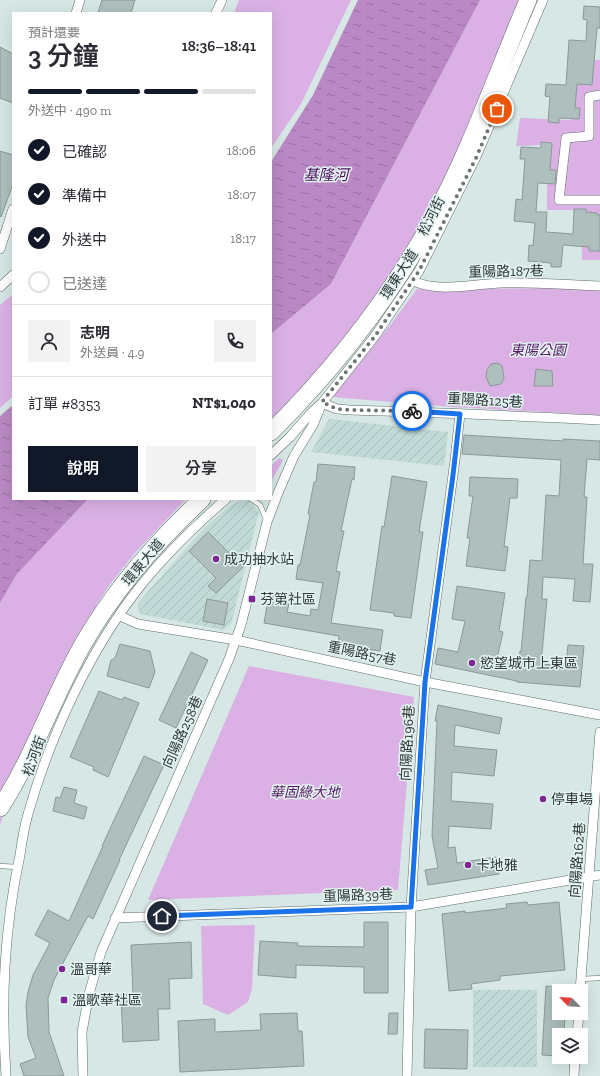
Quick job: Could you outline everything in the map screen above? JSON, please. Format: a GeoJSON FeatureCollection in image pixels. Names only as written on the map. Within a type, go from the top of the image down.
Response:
{"type":"FeatureCollection","features":[{"type":"Feature","properties":{"kind":"highway","name":"環東大道"},"geometry":{"type":"LineString","coordinates":[[272,431],[312,390],[348,347],[404,268],[433,218],[459,166],[527,0]]}},
{"type":"Feature","properties":{"kind":"highway","name":"環東大道"},"geometry":{"type":"LineString","coordinates":[[0,808],[14,787],[54,699],[82,646],[97,622],[150,551],[201,500]]}},
{"type":"Feature","properties":{"kind":"street"},"geometry":{"type":"LineString","coordinates":[[76,12],[80,0]]}},
{"type":"Feature","properties":{"kind":"street"},"geometry":{"type":"LineString","coordinates":[[216,12],[222,0]]}},
{"type":"Feature","properties":{"kind":"street","name":"松河街"},"geometry":{"type":"LineString","coordinates":[[272,455],[322,402],[375,336],[419,271],[476,158],[543,0]]}},
{"type":"Feature","properties":{"kind":"street"},"geometry":{"type":"LineString","coordinates":[[600,95],[589,97],[589,136],[566,138],[559,200],[600,200]]}},
{"type":"Feature","properties":{"kind":"street"},"geometry":{"type":"LineString","coordinates":[[0,249],[12,212]]}},
{"type":"Feature","properties":{"kind":"street"},"geometry":{"type":"LineString","coordinates":[[0,287],[12,276]]}},
{"type":"Feature","properties":{"kind":"street","name":"重陽路187巷"},"geometry":{"type":"LineString","coordinates":[[412,281],[423,286],[438,287],[502,283],[600,286]]}},
{"type":"Feature","properties":{"kind":"street","name":"重陽路125巷"},"geometry":{"type":"LineString","coordinates":[[322,402],[337,409],[350,410],[436,412],[600,420]]}},
{"type":"Feature","properties":{"kind":"street","name":"向陽路258巷"},"geometry":{"type":"LineString","coordinates":[[83,1076],[82,1032],[89,994],[101,952],[229,659],[241,625],[267,522],[294,456],[313,424],[322,402]]}},
{"type":"Feature","properties":{"kind":"street","name":"向陽路196巷"},"geometry":{"type":"LineString","coordinates":[[407,1076],[411,907],[425,682],[460,414]]}},
{"type":"Feature","properties":{"kind":"street","name":"松河街"},"geometry":{"type":"LineString","coordinates":[[6,1076],[3,1029],[4,973],[8,922],[28,814],[48,753],[69,704],[100,646],[142,584],[180,541],[225,500]]}},
{"type":"Feature","properties":{"kind":"street","name":"重陽路57巷"},"geometry":{"type":"LineString","coordinates":[[120,616],[138,624],[236,640],[425,682],[600,715]]}},
{"type":"Feature","properties":{"kind":"street","name":"向陽路162巷"},"geometry":{"type":"LineString","coordinates":[[581,984],[600,732]]}},
{"type":"Feature","properties":{"kind":"street","name":"重陽路39巷"},"geometry":{"type":"LineString","coordinates":[[115,918],[411,907],[600,876]]}},
{"type":"Feature","properties":{"kind":"street"},"geometry":{"type":"LineString","coordinates":[[574,1076],[575,1064]]}},
{"type":"Feature","properties":{"kind":"lane"},"geometry":{"type":"LineString","coordinates":[[252,500],[260,505],[267,522]]}},
{"type":"Feature","properties":{"kind":"lane"},"geometry":{"type":"LineString","coordinates":[[0,866],[17,868]]}},
{"type":"Feature","properties":{"kind":"lane"},"geometry":{"type":"LineString","coordinates":[[581,979],[600,978]]}},
{"type":"Feature","properties":{"kind":"shaded area"},"geometry":{"type":"Polygon","coordinates":[[[329,419],[448,432],[444,466],[311,452],[329,419]]]}},
{"type":"Feature","properties":{"kind":"shaded area","name":"成功抽水站"},"geometry":{"type":"Polygon","coordinates":[[[241,500],[248,500],[259,512],[231,624],[224,630],[140,614],[137,604],[205,527],[230,506],[241,500]]]}},
{"type":"Feature","properties":{"kind":"shaded area"},"geometry":{"type":"Polygon","coordinates":[[[473,990],[537,990],[537,1067],[473,1067],[473,990]]]}},
{"type":"Feature","properties":{"kind":"green space"},"geometry":{"type":"Polygon","coordinates":[[[239,0],[351,0],[301,104],[272,147],[272,12],[234,12],[239,0]]]}},
{"type":"Feature","properties":{"kind":"green space"},"geometry":{"type":"Polygon","coordinates":[[[480,0],[525,0],[465,144],[397,271],[332,357],[272,422],[272,333],[331,284],[480,0]]]}},
{"type":"Feature","properties":{"kind":"green space"},"geometry":{"type":"Polygon","coordinates":[[[590,60],[600,60],[600,260],[582,260],[581,210],[547,210],[547,145],[516,146],[520,118],[571,120],[571,84],[590,60]]]}},
{"type":"Feature","properties":{"kind":"green space","name":"東陽公園"},"geometry":{"type":"Polygon","coordinates":[[[600,288],[600,415],[453,407],[332,397],[391,324],[417,289],[600,288]]]}},
{"type":"Feature","properties":{"kind":"green space"},"geometry":{"type":"Polygon","coordinates":[[[12,295],[12,397],[0,408],[0,305],[12,295]]]}},
{"type":"Feature","properties":{"kind":"green space"},"geometry":{"type":"Polygon","coordinates":[[[279,458],[283,460],[272,480],[272,465],[279,458]]]}},
{"type":"Feature","properties":{"kind":"green space"},"geometry":{"type":"Polygon","coordinates":[[[87,500],[185,500],[134,554],[108,587],[77,636],[36,720],[13,775],[0,826],[0,603],[17,574],[87,500]]]}},
{"type":"Feature","properties":{"kind":"green space","name":"華固綠大地"},"geometry":{"type":"Polygon","coordinates":[[[249,666],[414,697],[398,890],[148,900],[249,666]]]}},
{"type":"Feature","properties":{"kind":"green space"},"geometry":{"type":"Polygon","coordinates":[[[255,925],[252,988],[248,1002],[228,1015],[203,1004],[201,926],[255,925]]]}},
{"type":"Feature","properties":{"kind":"water","name":"基隆河"},"geometry":{"type":"Polygon","coordinates":[[[358,0],[480,0],[331,284],[272,333],[272,160],[313,95],[358,0]]]}},
{"type":"Feature","properties":{"kind":"water"},"geometry":{"type":"Polygon","coordinates":[[[12,406],[12,500],[87,500],[17,574],[0,603],[0,416],[12,406]]]}},
{"type":"Feature","properties":{"kind":"building"},"geometry":{"type":"Polygon","coordinates":[[[102,0],[135,0],[131,12],[98,12],[102,0]]]}},
{"type":"Feature","properties":{"kind":"building"},"geometry":{"type":"Polygon","coordinates":[[[584,6],[600,7],[600,28],[597,28],[592,85],[577,84],[575,108],[580,108],[579,119],[559,118],[559,123],[548,122],[550,97],[545,96],[546,84],[566,85],[569,40],[586,41],[587,20],[583,19],[584,6]]]}},
{"type":"Feature","properties":{"kind":"building"},"geometry":{"type":"Polygon","coordinates":[[[0,47],[12,53],[12,103],[0,98],[0,47]]]}},
{"type":"Feature","properties":{"kind":"building"},"geometry":{"type":"Polygon","coordinates":[[[541,142],[552,143],[550,170],[556,170],[555,184],[538,183],[536,212],[547,212],[546,232],[573,234],[574,209],[586,209],[586,212],[597,213],[597,215],[600,215],[600,251],[589,251],[589,247],[563,245],[561,267],[551,267],[551,263],[528,261],[529,245],[533,246],[535,223],[514,221],[516,199],[522,200],[525,159],[520,159],[521,147],[541,148],[541,142]]]}},
{"type":"Feature","properties":{"kind":"building"},"geometry":{"type":"Polygon","coordinates":[[[0,151],[12,155],[12,187],[1,217],[0,151]]]}},
{"type":"Feature","properties":{"kind":"building"},"geometry":{"type":"Polygon","coordinates":[[[498,363],[502,366],[504,378],[501,384],[490,386],[486,377],[487,370],[491,364],[498,363]]]}},
{"type":"Feature","properties":{"kind":"building"},"geometry":{"type":"Polygon","coordinates":[[[536,369],[552,371],[553,386],[534,386],[536,369]]]}},
{"type":"Feature","properties":{"kind":"building"},"geometry":{"type":"Polygon","coordinates":[[[464,435],[563,441],[563,439],[600,441],[600,460],[587,459],[584,497],[587,497],[583,564],[593,564],[590,602],[573,601],[575,579],[543,577],[542,599],[547,599],[541,664],[566,666],[568,645],[584,646],[580,687],[517,682],[435,664],[438,648],[458,652],[465,621],[452,619],[457,586],[505,593],[499,631],[503,632],[497,659],[519,664],[530,560],[542,561],[546,495],[559,496],[561,460],[462,454],[464,435]]]}},
{"type":"Feature","properties":{"kind":"building"},"geometry":{"type":"Polygon","coordinates":[[[318,464],[355,467],[354,480],[352,479],[341,531],[344,531],[336,571],[340,572],[331,623],[383,630],[380,651],[338,645],[339,636],[264,623],[269,594],[284,597],[283,603],[289,604],[287,612],[310,616],[311,609],[318,610],[323,583],[296,579],[310,515],[308,514],[314,482],[316,482],[318,464]]]}},
{"type":"Feature","properties":{"kind":"building"},"geometry":{"type":"Polygon","coordinates":[[[392,476],[427,482],[419,532],[423,532],[411,618],[394,616],[394,613],[370,610],[382,526],[384,527],[392,476]]]}},
{"type":"Feature","properties":{"kind":"building"},"geometry":{"type":"Polygon","coordinates":[[[470,477],[518,479],[517,498],[510,498],[504,546],[508,547],[505,571],[466,566],[470,538],[467,538],[473,496],[469,496],[470,477]]]}},
{"type":"Feature","properties":{"kind":"building","name":"成功抽水站"},"geometry":{"type":"Polygon","coordinates":[[[208,532],[243,567],[216,593],[208,586],[216,578],[189,551],[208,532]]]}},
{"type":"Feature","properties":{"kind":"building","name":"成功抽水站"},"geometry":{"type":"Polygon","coordinates":[[[207,599],[228,603],[224,625],[203,621],[207,599]]]}},
{"type":"Feature","properties":{"kind":"building"},"geometry":{"type":"Polygon","coordinates":[[[120,644],[150,651],[155,672],[149,688],[107,676],[111,660],[115,658],[120,644]]]}},
{"type":"Feature","properties":{"kind":"building"},"geometry":{"type":"Polygon","coordinates":[[[191,652],[208,660],[176,728],[159,720],[191,652]]]}},
{"type":"Feature","properties":{"kind":"building"},"geometry":{"type":"Polygon","coordinates":[[[99,691],[122,700],[124,697],[139,703],[108,777],[93,770],[94,767],[70,757],[99,691]]]}},
{"type":"Feature","properties":{"kind":"building"},"geometry":{"type":"Polygon","coordinates":[[[438,705],[502,718],[499,734],[455,725],[454,746],[497,750],[494,776],[452,772],[451,801],[493,804],[491,829],[449,826],[448,848],[455,847],[457,863],[496,857],[499,874],[428,885],[425,870],[438,868],[432,836],[437,721],[435,721],[438,705]]]}},
{"type":"Feature","properties":{"kind":"building"},"geometry":{"type":"Polygon","coordinates":[[[144,756],[164,765],[93,919],[88,916],[54,980],[48,998],[49,1032],[64,1076],[24,1076],[20,1064],[36,1058],[28,1037],[26,1005],[28,992],[33,975],[50,943],[35,935],[48,910],[69,921],[144,756]]]}},
{"type":"Feature","properties":{"kind":"building"},"geometry":{"type":"Polygon","coordinates":[[[64,787],[77,790],[74,803],[87,807],[84,819],[53,811],[56,797],[60,798],[64,787]]]}},
{"type":"Feature","properties":{"kind":"building"},"geometry":{"type":"Polygon","coordinates":[[[527,902],[528,905],[559,902],[565,970],[500,976],[500,980],[471,984],[472,989],[449,991],[442,914],[507,908],[506,904],[527,902]]]}},
{"type":"Feature","properties":{"kind":"building"},"geometry":{"type":"Polygon","coordinates":[[[364,922],[388,922],[388,993],[364,993],[364,967],[296,965],[296,978],[258,975],[260,941],[298,943],[297,946],[364,947],[364,922]]]}},
{"type":"Feature","properties":{"kind":"building"},"geometry":{"type":"Polygon","coordinates":[[[191,942],[192,978],[169,979],[170,1009],[158,1009],[159,1040],[123,1042],[121,995],[133,994],[131,945],[191,942]]]}},
{"type":"Feature","properties":{"kind":"building"},"geometry":{"type":"Polygon","coordinates":[[[546,986],[552,986],[552,1020],[565,1020],[564,1028],[552,1028],[552,1056],[542,1055],[546,986]]]}},
{"type":"Feature","properties":{"kind":"building"},"geometry":{"type":"Polygon","coordinates":[[[297,1013],[298,1031],[302,1031],[304,1066],[180,1072],[178,1021],[215,1019],[215,1032],[261,1030],[260,1014],[297,1013]]]}},
{"type":"Feature","properties":{"kind":"building"},"geometry":{"type":"Polygon","coordinates":[[[389,1013],[398,1013],[397,1034],[388,1034],[389,1013]]]}},
{"type":"Feature","properties":{"kind":"building"},"geometry":{"type":"Polygon","coordinates":[[[425,1029],[468,1030],[467,1069],[424,1068],[425,1029]]]}},
{"type":"Feature","properties":{"kind":"way so far"},"geometry":{"type":"LineString","coordinates":[[412,411],[337,409],[322,402],[375,336],[419,271],[476,158],[497,109]]}},
{"type":"Feature","properties":{"kind":"place","name":"成功抽水站"},"geometry":{"type":"Point","coordinates":[216,559]}},
{"type":"Feature","properties":{"kind":"place","name":"芬第社區"},"geometry":{"type":"Point","coordinates":[252,599]}},
{"type":"Feature","properties":{"kind":"place","name":"慾望城市上東區"},"geometry":{"type":"Point","coordinates":[472,663]}},
{"type":"Feature","properties":{"kind":"place","name":"停車場"},"geometry":{"type":"Point","coordinates":[543,799]}},
{"type":"Feature","properties":{"kind":"place","name":"卡地雅"},"geometry":{"type":"Point","coordinates":[468,865]}},
{"type":"Feature","properties":{"kind":"place","name":"溫哥華"},"geometry":{"type":"Point","coordinates":[62,969]}},
{"type":"Feature","properties":{"kind":"place","name":"溫歌華社區"},"geometry":{"type":"Point","coordinates":[64,1000]}},
{"type":"Feature","properties":{"kind":"route"},"geometry":{"type":"LineString","coordinates":[[162,916],[411,907],[425,682],[460,414],[412,411]]}}]}
